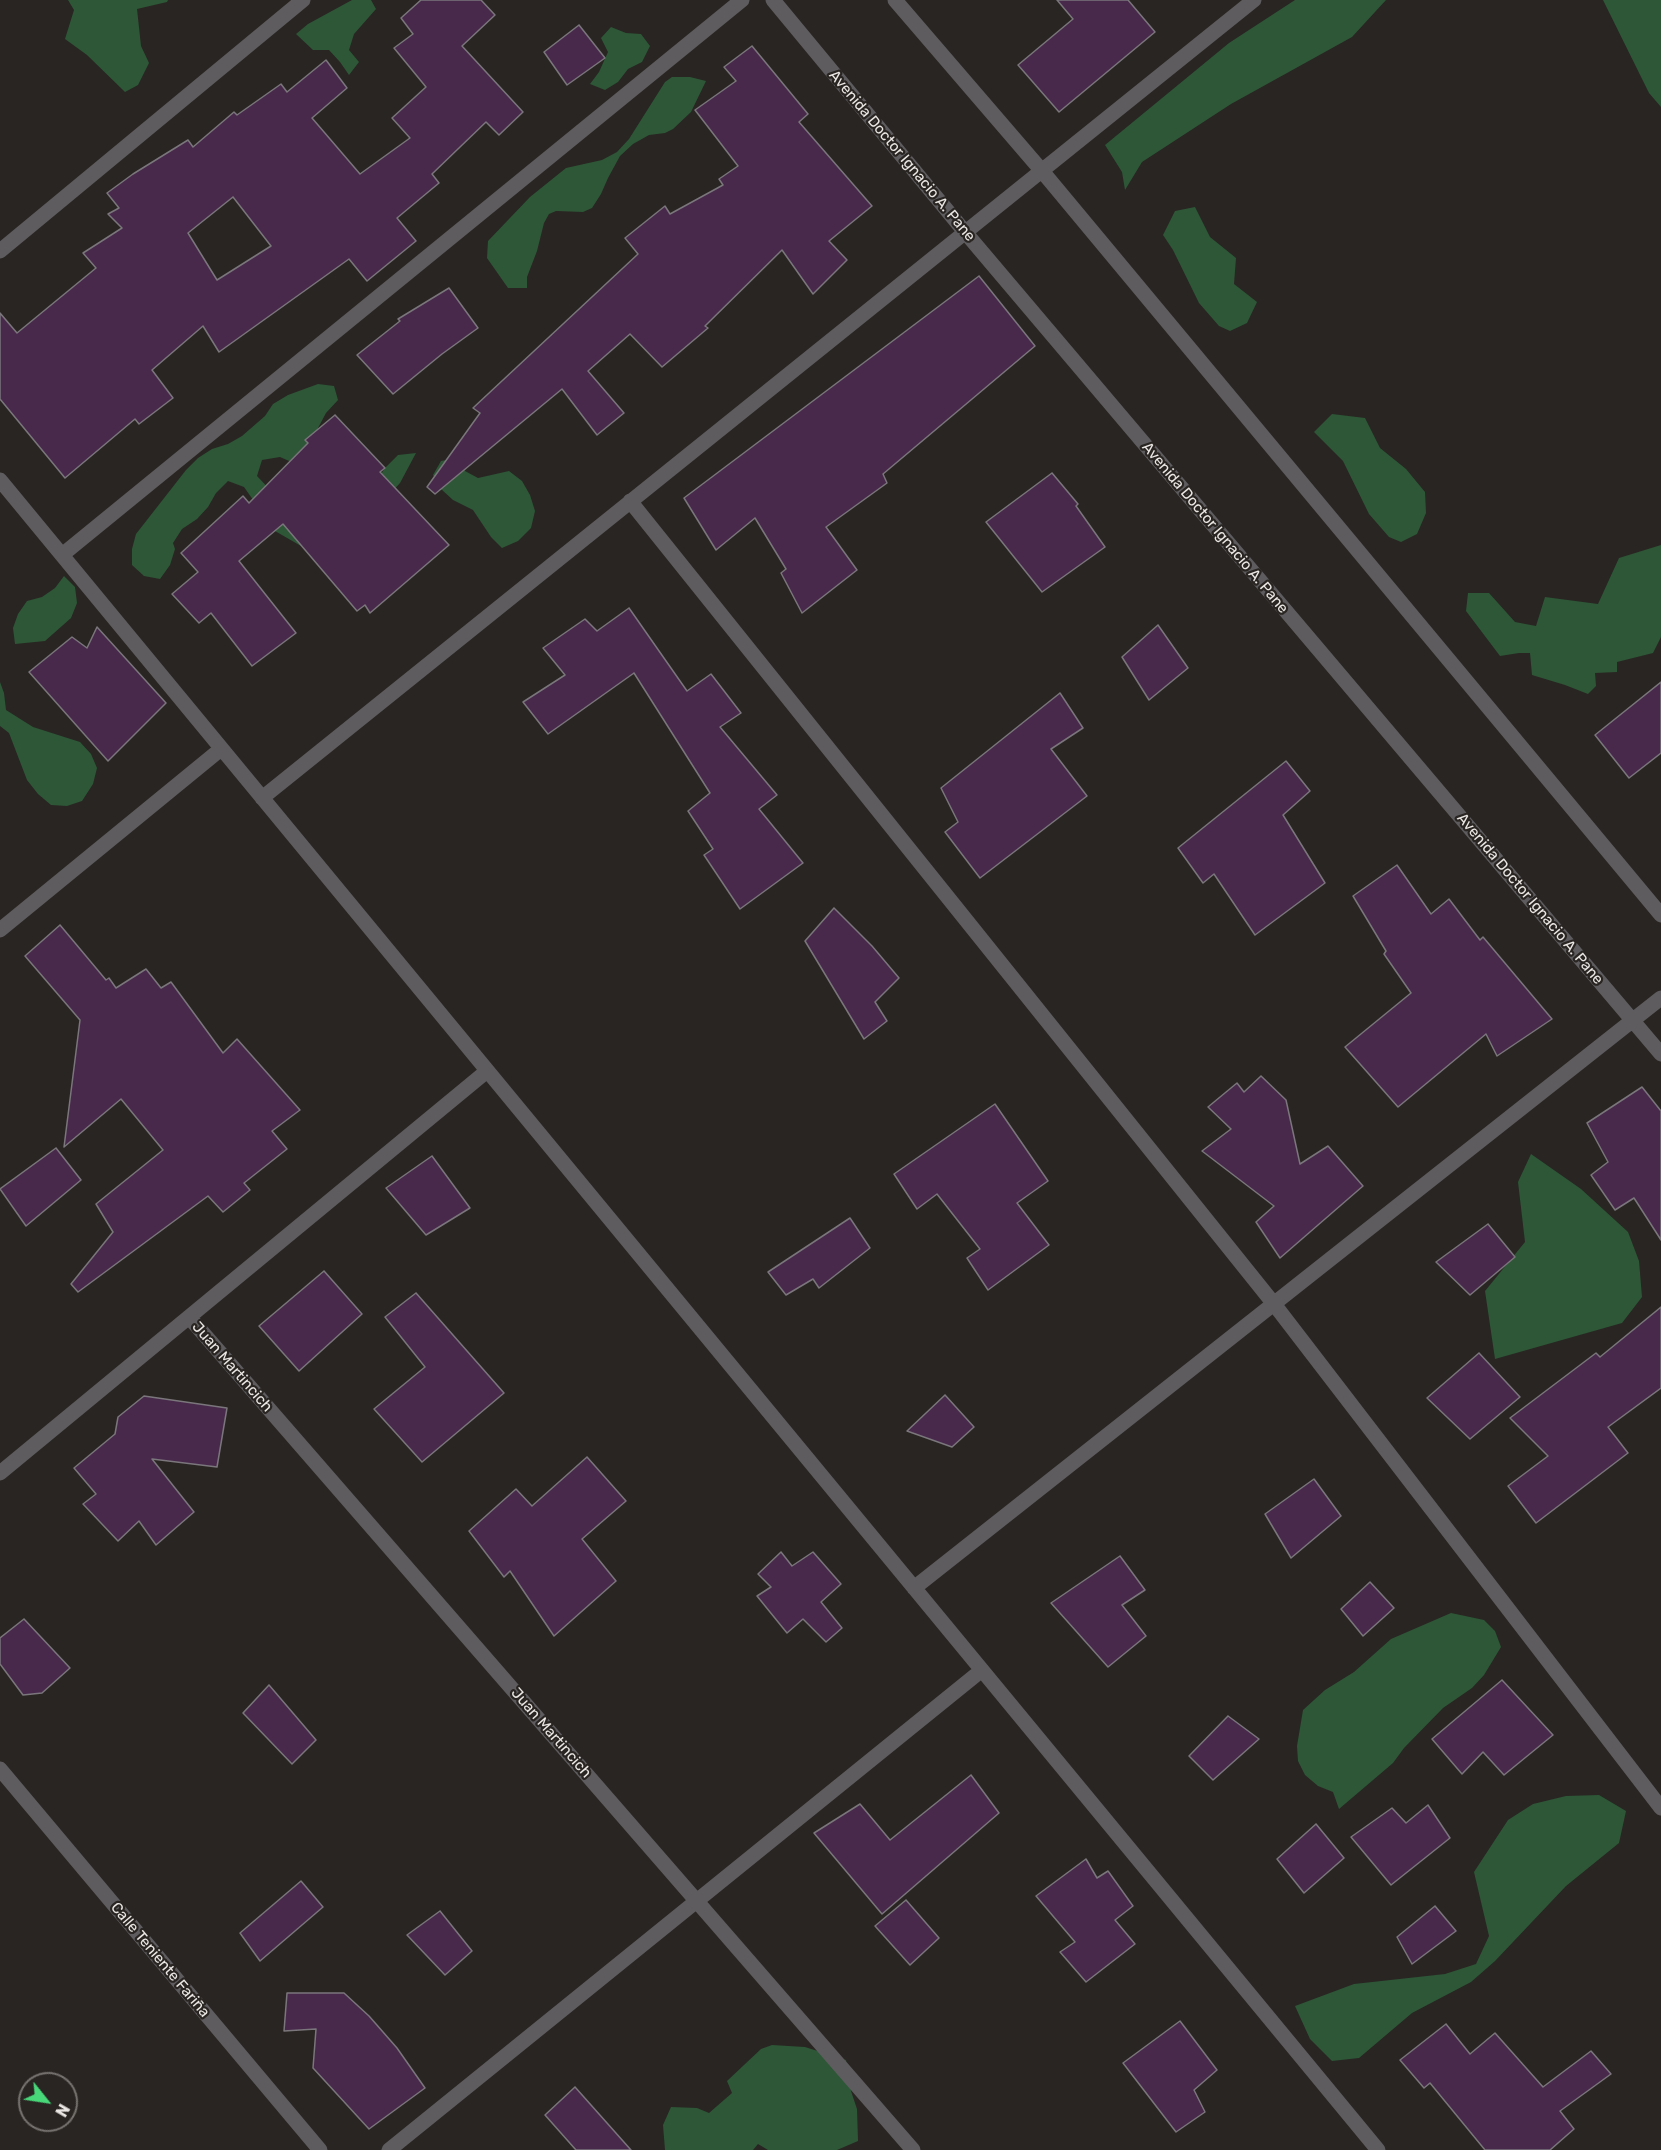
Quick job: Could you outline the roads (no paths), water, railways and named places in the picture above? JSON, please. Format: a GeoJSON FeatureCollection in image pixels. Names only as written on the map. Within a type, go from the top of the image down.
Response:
{"type":"FeatureCollection","features":[{"type":"Feature","properties":{"kind":"street"},"geometry":{"type":"LineString","coordinates":[[0,251],[303,0]]}},
{"type":"Feature","properties":{"kind":"street"},"geometry":{"type":"LineString","coordinates":[[62,555],[742,0]]}},
{"type":"Feature","properties":{"kind":"street","name":"Avenida Doctor Ignacio A. Pane"},"geometry":{"type":"LineString","coordinates":[[773,0],[965,232],[1661,1054]]}},
{"type":"Feature","properties":{"kind":"street"},"geometry":{"type":"LineString","coordinates":[[894,0],[1042,171],[1661,915]]}},
{"type":"Feature","properties":{"kind":"street"},"geometry":{"type":"LineString","coordinates":[[262,798],[1254,0]]}},
{"type":"Feature","properties":{"kind":"street"},"geometry":{"type":"LineString","coordinates":[[0,480],[1378,2150]]}},
{"type":"Feature","properties":{"kind":"street"},"geometry":{"type":"LineString","coordinates":[[630,501],[1274,1304],[1661,1808]]}},
{"type":"Feature","properties":{"kind":"street"},"geometry":{"type":"LineString","coordinates":[[0,930],[221,749]]}},
{"type":"Feature","properties":{"kind":"street"},"geometry":{"type":"LineString","coordinates":[[914,1588],[1661,998]]}},
{"type":"Feature","properties":{"kind":"street"},"geometry":{"type":"LineString","coordinates":[[0,1473],[487,1071]]}},
{"type":"Feature","properties":{"kind":"street","name":"Juan Martincich"},"geometry":{"type":"LineString","coordinates":[[189,1317],[913,2150]]}},
{"type":"Feature","properties":{"kind":"street"},"geometry":{"type":"LineString","coordinates":[[389,2150],[982,1671]]}},
{"type":"Feature","properties":{"kind":"street","name":"Calle Teniente Fariña"},"geometry":{"type":"LineString","coordinates":[[0,1769],[320,2150]]}}]}
